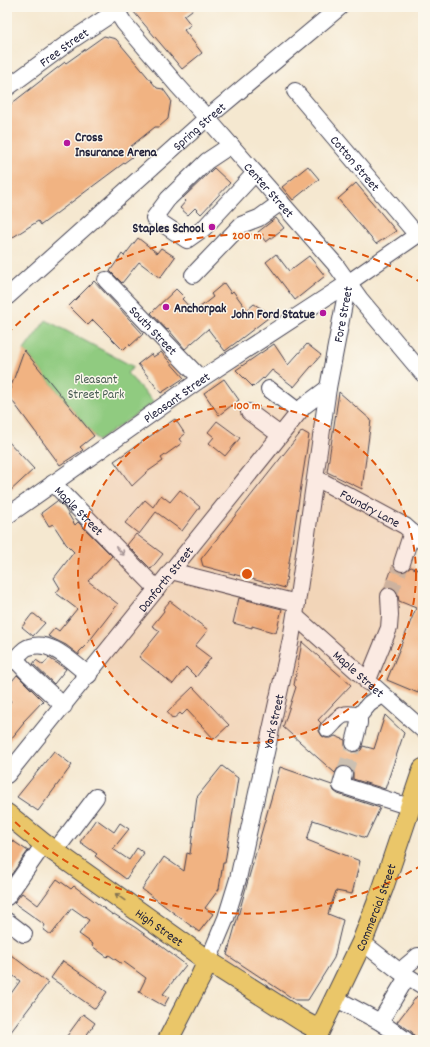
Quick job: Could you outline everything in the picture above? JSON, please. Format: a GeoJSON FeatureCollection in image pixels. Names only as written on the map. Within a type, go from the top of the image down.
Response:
{"type":"FeatureCollection","features":[{"type":"Feature","properties":{"kind":"main road","name":"Commercial Street"},"geometry":{"type":"LineString","coordinates":[[317,1035],[362,942],[383,888],[422,776]]}},
{"type":"Feature","properties":{"kind":"main road","name":"High Street"},"geometry":{"type":"LineString","coordinates":[[7,814],[50,848],[208,961],[304,1022],[317,1035]]}},
{"type":"Feature","properties":{"kind":"main road","name":"York Street"},"geometry":{"type":"LineString","coordinates":[[168,1040],[208,961]]}},
{"type":"Feature","properties":{"kind":"street","name":"Spring Street"},"geometry":{"type":"LineString","coordinates":[[7,297],[207,118],[340,7]]}},
{"type":"Feature","properties":{"kind":"street","name":"Center Street"},"geometry":{"type":"LineString","coordinates":[[118,8],[124,23],[335,264],[360,300],[422,372]]}},
{"type":"Feature","properties":{"kind":"street","name":"Free Street"},"geometry":{"type":"LineString","coordinates":[[8,87],[118,8]]}},
{"type":"Feature","properties":{"kind":"street","name":"Cotton Street"},"geometry":{"type":"LineString","coordinates":[[295,91],[420,233]]}},
{"type":"Feature","properties":{"kind":"street"},"geometry":{"type":"LineString","coordinates":[[231,145],[207,161],[168,199],[154,218],[187,240],[204,228],[255,173]]}},
{"type":"Feature","properties":{"kind":"street"},"geometry":{"type":"LineString","coordinates":[[194,275],[241,224],[259,218],[281,202]]}},
{"type":"Feature","properties":{"kind":"street","name":"Fore Street"},"geometry":{"type":"LineString","coordinates":[[328,388],[348,283],[420,233]]}},
{"type":"Feature","properties":{"kind":"street","name":"South Street"},"geometry":{"type":"LineString","coordinates":[[106,280],[201,379]]}},
{"type":"Feature","properties":{"kind":"street","name":"Pleasant Street"},"geometry":{"type":"LineString","coordinates":[[7,516],[201,379],[348,283]]}},
{"type":"Feature","properties":{"kind":"street","name":"Danforth Street"},"geometry":{"type":"LineString","coordinates":[[7,775],[89,675],[299,412],[304,406],[328,388]]}},
{"type":"Feature","properties":{"kind":"street","name":"York Street"},"geometry":{"type":"LineString","coordinates":[[208,961],[226,918],[238,879],[296,610],[328,388]]}},
{"type":"Feature","properties":{"kind":"street"},"geometry":{"type":"LineString","coordinates":[[269,390],[299,412]]}},
{"type":"Feature","properties":{"kind":"street"},"geometry":{"type":"LineString","coordinates":[[249,412],[280,435]]}},
{"type":"Feature","properties":{"kind":"street","name":"Foundry Lane"},"geometry":{"type":"LineString","coordinates":[[316,478],[405,526],[418,537]]}},
{"type":"Feature","properties":{"kind":"street","name":"Maple Street"},"geometry":{"type":"LineString","coordinates":[[53,483],[157,588]]}},
{"type":"Feature","properties":{"kind":"street"},"geometry":{"type":"LineString","coordinates":[[402,563],[418,537]]}},
{"type":"Feature","properties":{"kind":"street","name":"Maple Street"},"geometry":{"type":"LineString","coordinates":[[171,571],[296,610],[368,682],[423,730]]}},
{"type":"Feature","properties":{"kind":"street"},"geometry":{"type":"LineString","coordinates":[[368,682],[389,628],[389,596]]}},
{"type":"Feature","properties":{"kind":"street"},"geometry":{"type":"LineString","coordinates":[[64,706],[29,674],[11,661],[28,647],[41,645],[52,648],[89,675]]}},
{"type":"Feature","properties":{"kind":"street"},"geometry":{"type":"LineString","coordinates":[[354,743],[359,723],[359,716],[369,704],[382,694]]}},
{"type":"Feature","properties":{"kind":"street"},"geometry":{"type":"LineString","coordinates":[[328,729],[342,715],[350,714],[359,716]]}},
{"type":"Feature","properties":{"kind":"street"},"geometry":{"type":"LineString","coordinates":[[344,775],[341,785],[410,807]]}},
{"type":"Feature","properties":{"kind":"street"},"geometry":{"type":"LineString","coordinates":[[7,897],[96,797]]}},
{"type":"Feature","properties":{"kind":"street"},"geometry":{"type":"LineString","coordinates":[[7,921],[24,934]]}},
{"type":"Feature","properties":{"kind":"street"},"geometry":{"type":"LineString","coordinates":[[362,942],[405,975],[423,986]]}},
{"type":"Feature","properties":{"kind":"street"},"geometry":{"type":"LineString","coordinates":[[380,1022],[405,975],[406,966],[418,956]]}},
{"type":"Feature","properties":{"kind":"street"},"geometry":{"type":"LineString","coordinates":[[335,998],[380,1022],[406,1040]]}},
{"type":"Feature","properties":{"kind":"green space","name":"Pleasant Street Park"},"geometry":{"type":"Polygon","coordinates":[[[46,320],[134,367],[127,373],[154,402],[98,441],[24,350],[46,320]]]}},
{"type":"Feature","properties":{"kind":"building"},"geometry":{"type":"Polygon","coordinates":[[[138,7],[196,7],[184,16],[191,25],[184,30],[202,53],[182,69],[133,11],[138,7]]]}},
{"type":"Feature","properties":{"kind":"building","name":"Cross Insurance Arena"},"geometry":{"type":"Polygon","coordinates":[[[104,36],[116,39],[157,88],[163,89],[171,100],[168,119],[159,127],[155,127],[130,147],[136,154],[41,225],[38,221],[7,241],[7,107],[65,62],[66,63],[104,36]]]}},
{"type":"Feature","properties":{"kind":"building"},"geometry":{"type":"Polygon","coordinates":[[[308,166],[319,179],[293,200],[282,187],[308,166]]]}},
{"type":"Feature","properties":{"kind":"building"},"geometry":{"type":"Polygon","coordinates":[[[214,168],[230,183],[201,214],[195,208],[188,215],[180,208],[186,201],[183,198],[214,168]]]}},
{"type":"Feature","properties":{"kind":"building"},"geometry":{"type":"Polygon","coordinates":[[[356,183],[396,231],[376,244],[338,199],[356,183]]]}},
{"type":"Feature","properties":{"kind":"building"},"geometry":{"type":"Polygon","coordinates":[[[276,218],[284,228],[266,242],[258,232],[276,218]]]}},
{"type":"Feature","properties":{"kind":"building"},"geometry":{"type":"Polygon","coordinates":[[[138,238],[157,253],[161,248],[175,257],[160,278],[139,262],[122,283],[110,271],[122,254],[124,256],[138,238]]]}},
{"type":"Feature","properties":{"kind":"building"},"geometry":{"type":"Polygon","coordinates":[[[276,254],[289,271],[309,256],[325,276],[295,300],[266,262],[276,254]]]}},
{"type":"Feature","properties":{"kind":"building"},"geometry":{"type":"Polygon","coordinates":[[[94,281],[143,334],[130,346],[129,344],[123,350],[93,320],[88,325],[69,306],[94,281]]]}},
{"type":"Feature","properties":{"kind":"building"},"geometry":{"type":"Polygon","coordinates":[[[224,283],[231,293],[233,291],[247,310],[254,304],[272,315],[225,351],[208,329],[185,349],[168,329],[167,330],[151,313],[176,289],[184,297],[182,299],[194,312],[213,297],[211,294],[224,283]]]}},
{"type":"Feature","properties":{"kind":"building"},"geometry":{"type":"Polygon","coordinates":[[[274,344],[288,365],[307,344],[321,355],[294,387],[272,370],[264,379],[263,378],[253,387],[236,370],[274,344]]]}},
{"type":"Feature","properties":{"kind":"building"},"geometry":{"type":"Polygon","coordinates":[[[24,350],[94,436],[80,447],[83,450],[60,465],[8,395],[24,350]]]}},
{"type":"Feature","properties":{"kind":"building"},"geometry":{"type":"Polygon","coordinates":[[[161,352],[184,378],[161,393],[138,364],[151,354],[153,357],[161,352]]]}},
{"type":"Feature","properties":{"kind":"building"},"geometry":{"type":"Polygon","coordinates":[[[224,379],[239,400],[219,415],[204,393],[224,379]]]}},
{"type":"Feature","properties":{"kind":"building"},"geometry":{"type":"Polygon","coordinates":[[[339,392],[371,420],[362,489],[327,472],[339,392]]]}},
{"type":"Feature","properties":{"kind":"building"},"geometry":{"type":"Polygon","coordinates":[[[175,419],[185,434],[179,439],[182,443],[161,458],[163,461],[147,472],[132,486],[114,461],[175,419]]]}},
{"type":"Feature","properties":{"kind":"building"},"geometry":{"type":"Polygon","coordinates":[[[217,421],[240,438],[225,456],[209,443],[214,437],[208,432],[217,421]]]}},
{"type":"Feature","properties":{"kind":"building"},"geometry":{"type":"Polygon","coordinates":[[[302,431],[309,435],[285,588],[203,566],[201,559],[302,431]]]}},
{"type":"Feature","properties":{"kind":"building"},"geometry":{"type":"Polygon","coordinates":[[[7,440],[34,469],[7,494],[7,440]]]}},
{"type":"Feature","properties":{"kind":"building"},"geometry":{"type":"Polygon","coordinates":[[[180,490],[200,507],[182,531],[156,512],[139,534],[125,523],[145,500],[153,507],[161,495],[170,502],[180,490]]]}},
{"type":"Feature","properties":{"kind":"building"},"geometry":{"type":"Polygon","coordinates":[[[57,501],[64,507],[75,525],[78,522],[112,556],[88,581],[118,604],[79,652],[79,655],[66,645],[48,636],[55,628],[59,631],[77,609],[56,593],[60,588],[54,578],[74,552],[66,544],[53,524],[49,526],[41,513],[57,501]]]}},
{"type":"Feature","properties":{"kind":"building"},"geometry":{"type":"Polygon","coordinates":[[[136,534],[163,554],[151,569],[127,545],[136,534]]]}},
{"type":"Feature","properties":{"kind":"building"},"geometry":{"type":"Polygon","coordinates":[[[393,565],[395,570],[399,572],[404,572],[411,567],[423,572],[423,680],[418,693],[387,680],[416,608],[399,601],[397,591],[394,588],[385,588],[393,565]]]}},
{"type":"Feature","properties":{"kind":"building"},"geometry":{"type":"Polygon","coordinates":[[[239,598],[282,609],[276,633],[252,626],[252,628],[233,623],[239,598]]]}},
{"type":"Feature","properties":{"kind":"building"},"geometry":{"type":"Polygon","coordinates":[[[170,601],[208,630],[195,646],[211,658],[196,677],[186,667],[173,684],[139,657],[160,631],[152,626],[170,601]]]}},
{"type":"Feature","properties":{"kind":"building"},"geometry":{"type":"Polygon","coordinates":[[[32,614],[45,623],[33,636],[22,627],[32,614]]]}},
{"type":"Feature","properties":{"kind":"building"},"geometry":{"type":"Polygon","coordinates":[[[302,642],[351,685],[318,720],[321,723],[319,731],[322,736],[331,738],[335,736],[345,740],[345,746],[352,752],[361,750],[363,746],[374,749],[385,715],[404,733],[385,789],[353,779],[353,772],[347,766],[338,768],[335,773],[283,727],[296,687],[294,685],[302,642]]]}},
{"type":"Feature","properties":{"kind":"building"},"geometry":{"type":"Polygon","coordinates":[[[49,658],[66,669],[54,684],[33,664],[36,660],[43,665],[49,658]]]}},
{"type":"Feature","properties":{"kind":"building"},"geometry":{"type":"Polygon","coordinates":[[[17,675],[43,701],[23,722],[24,723],[7,744],[7,706],[11,701],[7,697],[7,687],[17,675]]]}},
{"type":"Feature","properties":{"kind":"building"},"geometry":{"type":"Polygon","coordinates":[[[193,687],[229,725],[214,739],[187,710],[182,715],[180,713],[173,719],[167,712],[193,687]]]}},
{"type":"Feature","properties":{"kind":"building"},"geometry":{"type":"Polygon","coordinates":[[[54,751],[72,765],[38,811],[17,797],[54,751]]]}},
{"type":"Feature","properties":{"kind":"building"},"geometry":{"type":"Polygon","coordinates":[[[222,766],[238,778],[225,863],[223,863],[219,889],[205,908],[213,914],[199,932],[142,889],[164,857],[184,871],[187,853],[190,854],[197,797],[222,766]]]}},
{"type":"Feature","properties":{"kind":"building"},"geometry":{"type":"Polygon","coordinates":[[[280,767],[332,785],[334,791],[338,794],[380,808],[366,838],[313,820],[307,840],[360,861],[352,894],[336,891],[328,914],[343,920],[334,958],[308,1000],[295,1000],[227,955],[280,767]]]}},
{"type":"Feature","properties":{"kind":"building"},"geometry":{"type":"Polygon","coordinates":[[[96,819],[114,832],[120,823],[129,829],[113,849],[129,860],[137,848],[144,853],[126,879],[95,856],[97,854],[80,842],[96,819]]]}},
{"type":"Feature","properties":{"kind":"building"},"geometry":{"type":"Polygon","coordinates":[[[7,837],[28,851],[11,875],[7,874],[7,837]]]}},
{"type":"Feature","properties":{"kind":"building"},"geometry":{"type":"Polygon","coordinates":[[[57,879],[71,889],[74,886],[113,915],[114,914],[136,928],[186,965],[163,994],[169,997],[164,1006],[139,992],[146,978],[124,962],[122,964],[109,955],[107,957],[79,934],[89,920],[72,908],[51,935],[43,929],[45,925],[14,903],[22,893],[38,905],[57,879]]]}},
{"type":"Feature","properties":{"kind":"building"},"geometry":{"type":"Polygon","coordinates":[[[7,952],[48,983],[7,1037],[7,999],[20,981],[7,971],[7,952]]]}},
{"type":"Feature","properties":{"kind":"building"},"geometry":{"type":"Polygon","coordinates":[[[63,961],[107,992],[95,1009],[51,978],[63,961]]]}},
{"type":"Feature","properties":{"kind":"building"},"geometry":{"type":"Polygon","coordinates":[[[417,996],[423,1001],[423,1040],[415,1040],[412,1032],[397,1022],[417,996]]]}},
{"type":"Feature","properties":{"kind":"building"},"geometry":{"type":"Polygon","coordinates":[[[83,1014],[95,1023],[83,1040],[64,1040],[83,1014]]]}},
{"type":"Feature","properties":{"kind":"tunnel"},"geometry":{"type":"LineString","coordinates":[[389,596],[402,563]]}},
{"type":"Feature","properties":{"kind":"tunnel"},"geometry":{"type":"LineString","coordinates":[[344,775],[354,743]]}},
{"type":"Feature","properties":{"kind":"place","name":"Cross Insurance Arena"},"geometry":{"type":"Point","coordinates":[67,143]}},
{"type":"Feature","properties":{"kind":"place","name":"Staples School"},"geometry":{"type":"Point","coordinates":[212,227]}},
{"type":"Feature","properties":{"kind":"place","name":"Anchorpak"},"geometry":{"type":"Point","coordinates":[166,307]}},
{"type":"Feature","properties":{"kind":"place","name":"John Ford Statue"},"geometry":{"type":"Point","coordinates":[323,313]}}]}
